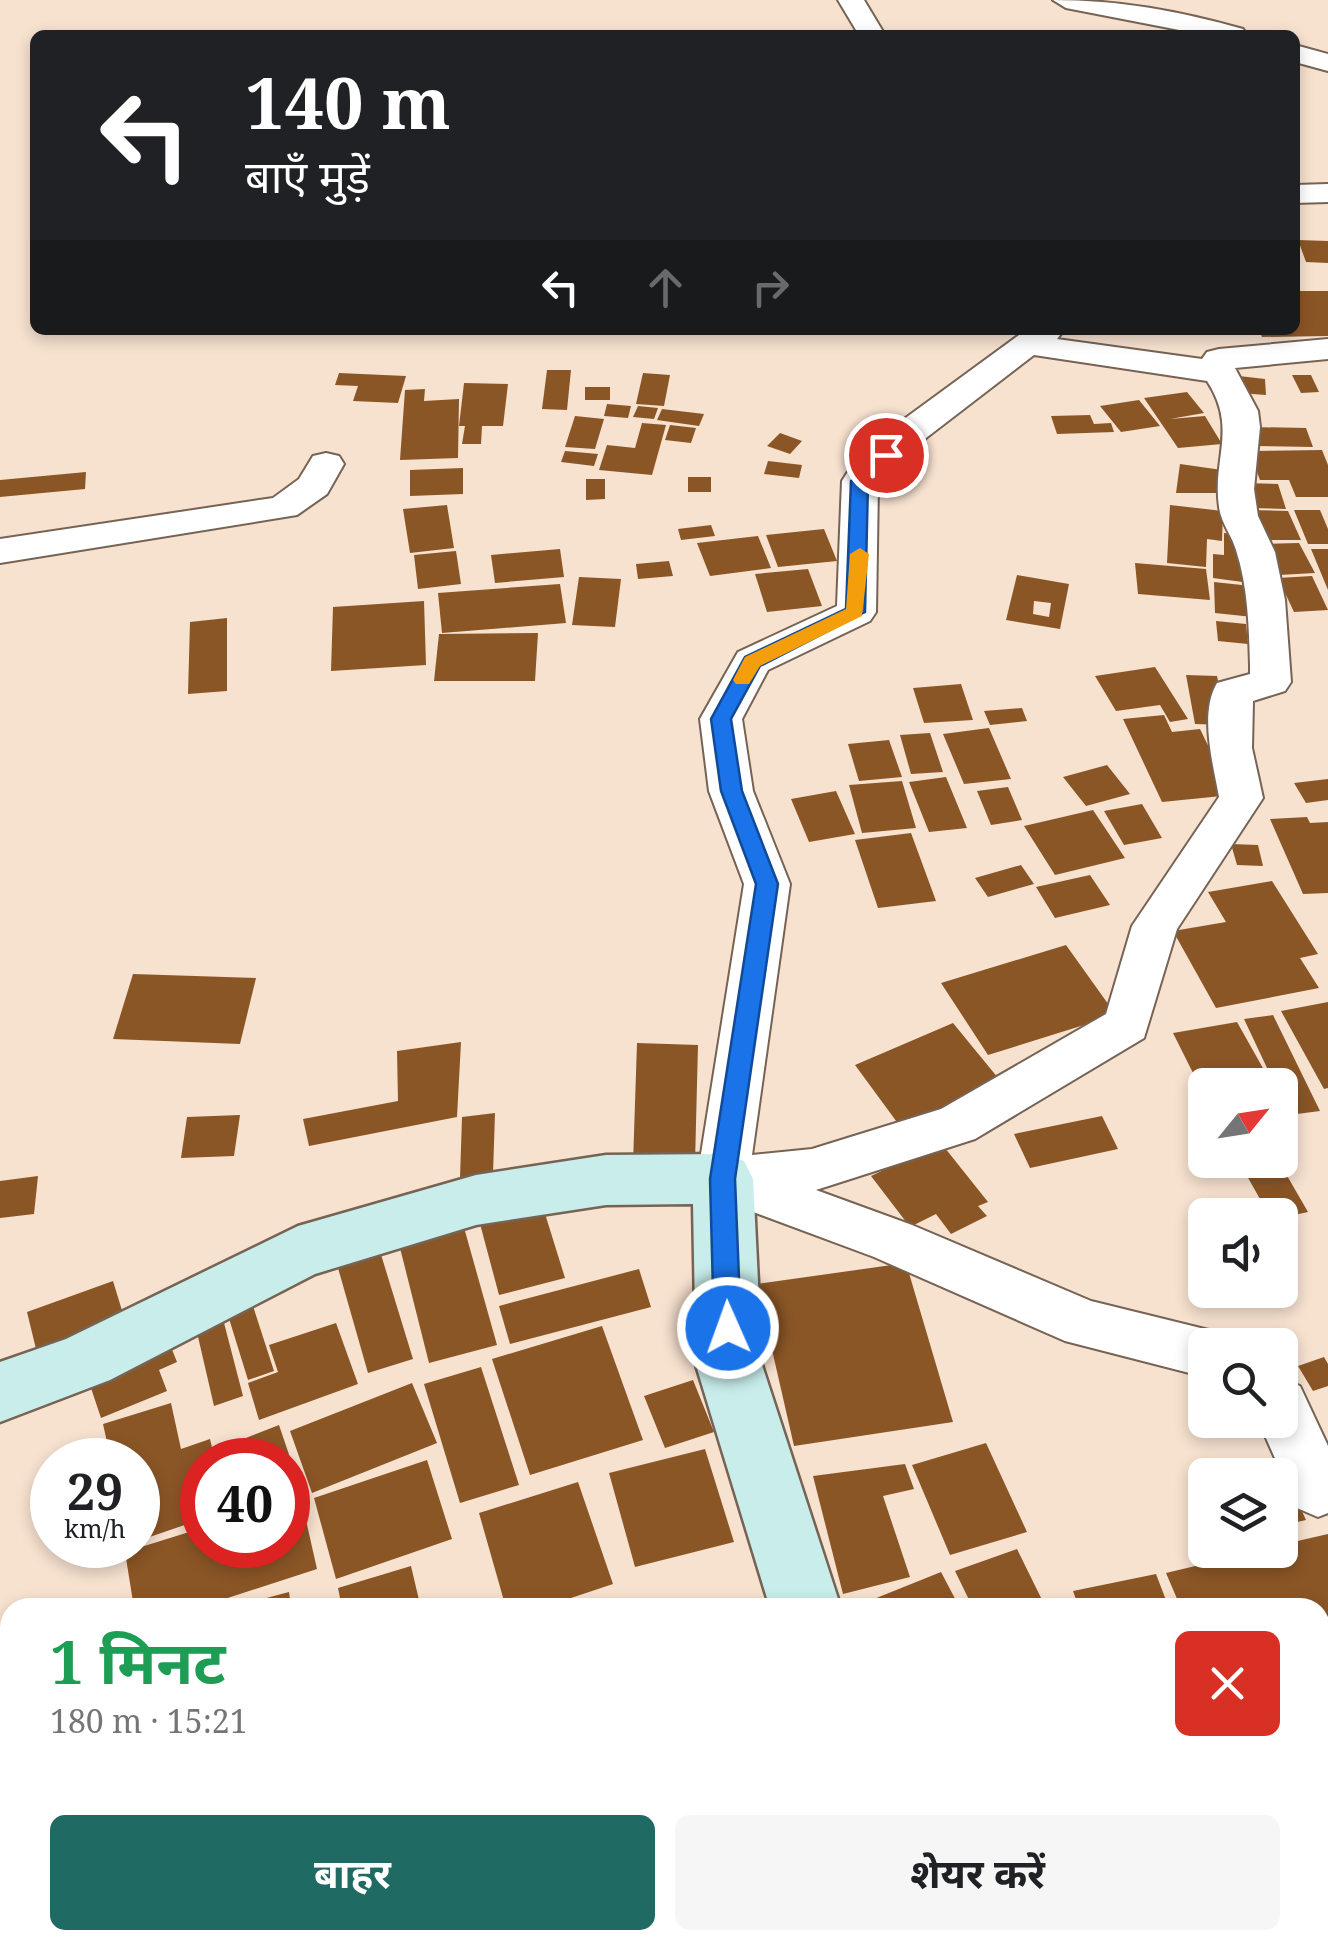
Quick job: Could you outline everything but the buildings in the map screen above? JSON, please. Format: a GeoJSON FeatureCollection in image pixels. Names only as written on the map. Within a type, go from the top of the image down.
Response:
{"type":"FeatureCollection","features":[{"type":"Feature","properties":{"kind":"street"},"geometry":{"type":"LineString","coordinates":[[851,0],[869,30]]}},
{"type":"Feature","properties":{"kind":"street"},"geometry":{"type":"LineString","coordinates":[[1066,0],[1174,18],[1216,30]]}},
{"type":"Feature","properties":{"kind":"street"},"geometry":{"type":"LineString","coordinates":[[1300,55],[1328,63]]}},
{"type":"Feature","properties":{"kind":"street"},"geometry":{"type":"LineString","coordinates":[[1300,194],[1328,192]]}},
{"type":"Feature","properties":{"kind":"street"},"geometry":{"type":"LineString","coordinates":[[0,1392],[87,1360],[298,1252],[476,1200],[606,1180],[723,1179],[812,1170],[957,1124],[1127,1025],[1156,926],[1241,798],[1231,748],[1232,693],[1270,682],[1264,580],[1237,499],[1244,418],[1236,395],[1218,372],[1040,337],[912,430],[860,481],[856,612],[752,662],[721,719],[731,791],[767,884],[723,1179],[729,1365],[803,1598]]}},
{"type":"Feature","properties":{"kind":"street"},"geometry":{"type":"LineString","coordinates":[[1218,372],[1219,359],[1328,349]]}},
{"type":"Feature","properties":{"kind":"street"},"geometry":{"type":"LineString","coordinates":[[0,551],[284,507],[314,486],[326,464]]}},
{"type":"Feature","properties":{"kind":"street"},"geometry":{"type":"LineString","coordinates":[[723,1179],[893,1240],[1085,1324],[1188,1348]]}},
{"type":"Feature","properties":{"kind":"street"},"geometry":{"type":"LineString","coordinates":[[1295,1438],[1318,1489]]}},
{"type":"Feature","properties":{"kind":"slow traffic"},"geometry":{"type":"LineString","coordinates":[[742,680],[752,662],[856,612],[860,554]]}},
{"type":"Feature","properties":{"kind":"route"},"geometry":{"type":"LineString","coordinates":[[728,1328],[723,1179],[767,884],[731,791],[721,719],[752,662],[856,612],[860,481],[886,455]]}}]}
